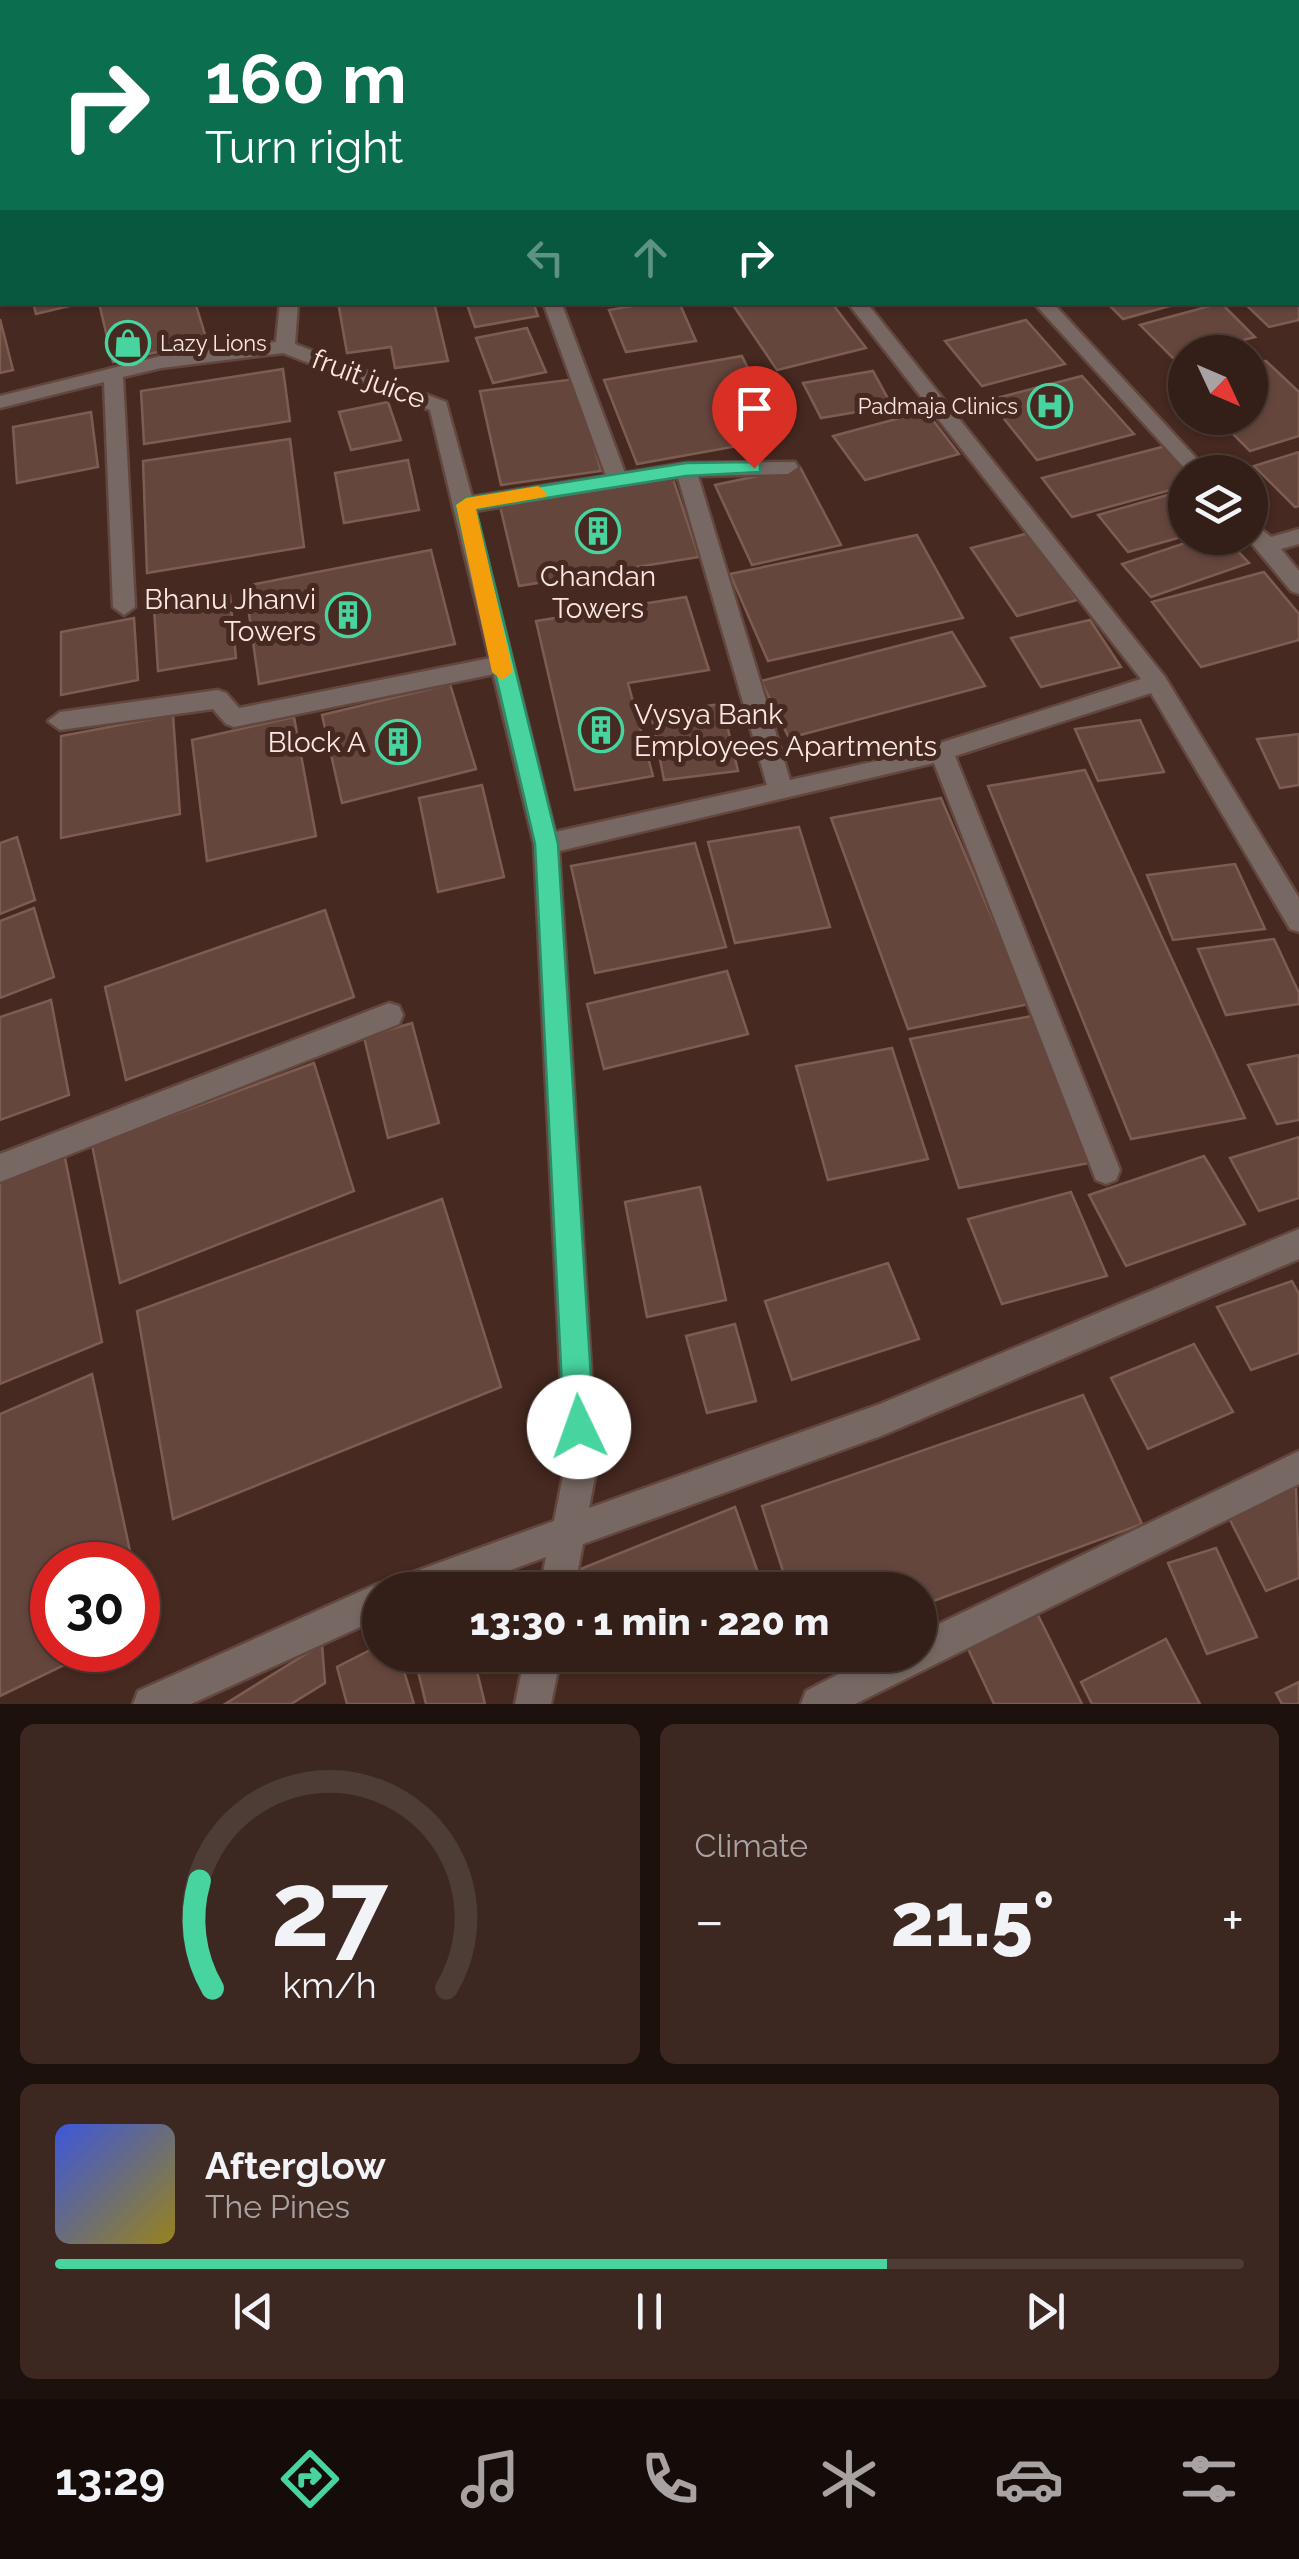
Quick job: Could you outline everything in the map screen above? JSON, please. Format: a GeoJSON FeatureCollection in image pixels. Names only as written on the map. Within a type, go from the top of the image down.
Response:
{"type":"FeatureCollection","features":[{"type":"Feature","properties":{"kind":"street","name":"fruit juice"},"geometry":{"type":"LineString","coordinates":[[289,305],[285,347],[439,406],[546,844],[581,1466],[560,1572]]}},
{"type":"Feature","properties":{"kind":"street"},"geometry":{"type":"LineString","coordinates":[[553,305],[618,480]]}},
{"type":"Feature","properties":{"kind":"street"},"geometry":{"type":"LineString","coordinates":[[858,305],[1157,683],[1299,921]]}},
{"type":"Feature","properties":{"kind":"street"},"geometry":{"type":"LineString","coordinates":[[1045,305],[1183,455]]}},
{"type":"Feature","properties":{"kind":"street"},"geometry":{"type":"LineString","coordinates":[[0,402],[161,362],[285,347]]}},
{"type":"Feature","properties":{"kind":"street"},"geometry":{"type":"LineString","coordinates":[[113,374],[124,607]]}},
{"type":"Feature","properties":{"kind":"street"},"geometry":{"type":"LineString","coordinates":[[466,505],[686,470],[788,467]]}},
{"type":"Feature","properties":{"kind":"street"},"geometry":{"type":"LineString","coordinates":[[686,470],[781,791]]}},
{"type":"Feature","properties":{"kind":"street"},"geometry":{"type":"LineString","coordinates":[[1299,536],[1268,546],[1299,586]]}},
{"type":"Feature","properties":{"kind":"street"},"geometry":{"type":"LineString","coordinates":[[60,721],[218,699],[234,718],[501,666]]}},
{"type":"Feature","properties":{"kind":"street"},"geometry":{"type":"LineString","coordinates":[[546,844],[942,753],[1157,683]]}},
{"type":"Feature","properties":{"kind":"street"},"geometry":{"type":"LineString","coordinates":[[942,753],[1106,1170]]}},
{"type":"Feature","properties":{"kind":"street"},"geometry":{"type":"LineString","coordinates":[[0,1168],[389,1015]]}},
{"type":"Feature","properties":{"kind":"street"},"geometry":{"type":"LineString","coordinates":[[458,1572],[881,1420],[1299,1244]]}},
{"type":"Feature","properties":{"kind":"street"},"geometry":{"type":"LineString","coordinates":[[937,1643],[1299,1467]]}},
{"type":"Feature","properties":{"kind":"street"},"geometry":{"type":"LineString","coordinates":[[151,1704],[362,1608]]}},
{"type":"Feature","properties":{"kind":"street"},"geometry":{"type":"LineString","coordinates":[[534,1703],[540,1672]]}},
{"type":"Feature","properties":{"kind":"street"},"geometry":{"type":"LineString","coordinates":[[820,1704],[879,1672]]}},
{"type":"Feature","properties":{"kind":"building"},"geometry":{"type":"Polygon","coordinates":[[[34,305],[74,305],[36,314],[34,305]]]}},
{"type":"Feature","properties":{"kind":"building"},"geometry":{"type":"Polygon","coordinates":[[[99,305],[196,305],[207,341],[113,362],[99,305]]]}},
{"type":"Feature","properties":{"kind":"building"},"geometry":{"type":"Polygon","coordinates":[[[339,305],[435,305],[448,361],[395,368],[391,347],[347,353],[339,305]]]}},
{"type":"Feature","properties":{"kind":"building"},"geometry":{"type":"Polygon","coordinates":[[[467,305],[534,305],[538,316],[475,327],[467,305]]]}},
{"type":"Feature","properties":{"kind":"building"},"geometry":{"type":"Polygon","coordinates":[[[680,305],[696,341],[626,352],[609,310],[680,305]]]}},
{"type":"Feature","properties":{"kind":"building"},"geometry":{"type":"Polygon","coordinates":[[[733,305],[833,305],[866,348],[777,370],[733,305]]]}},
{"type":"Feature","properties":{"kind":"building"},"geometry":{"type":"Polygon","coordinates":[[[1109,305],[1173,305],[1123,319],[1109,305]]]}},
{"type":"Feature","properties":{"kind":"building"},"geometry":{"type":"Polygon","coordinates":[[[1223,305],[1253,335],[1168,335],[1168,353],[1140,325],[1223,305]]]}},
{"type":"Feature","properties":{"kind":"building"},"geometry":{"type":"Polygon","coordinates":[[[1246,305],[1299,305],[1299,320],[1269,327],[1246,305]]]}},
{"type":"Feature","properties":{"kind":"building"},"geometry":{"type":"Polygon","coordinates":[[[0,319],[13,370],[0,373],[0,319]]]}},
{"type":"Feature","properties":{"kind":"building"},"geometry":{"type":"Polygon","coordinates":[[[1026,320],[1065,364],[982,386],[945,341],[1026,320]]]}},
{"type":"Feature","properties":{"kind":"building"},"geometry":{"type":"Polygon","coordinates":[[[527,328],[546,372],[493,383],[476,338],[527,328]]]}},
{"type":"Feature","properties":{"kind":"building"},"geometry":{"type":"Polygon","coordinates":[[[742,356],[782,438],[637,464],[604,380],[742,356]]]}},
{"type":"Feature","properties":{"kind":"building"},"geometry":{"type":"Polygon","coordinates":[[[1268,363],[1299,392],[1299,436],[1250,451],[1234,435],[1268,435],[1268,363]]]}},
{"type":"Feature","properties":{"kind":"building"},"geometry":{"type":"Polygon","coordinates":[[[283,369],[290,421],[144,444],[141,391],[283,369]]]}},
{"type":"Feature","properties":{"kind":"building"},"geometry":{"type":"Polygon","coordinates":[[[873,371],[892,406],[821,418],[803,383],[873,371]]]}},
{"type":"Feature","properties":{"kind":"building"},"geometry":{"type":"Polygon","coordinates":[[[1082,376],[1134,434],[1037,460],[989,400],[1082,376]]]}},
{"type":"Feature","properties":{"kind":"building"},"geometry":{"type":"Polygon","coordinates":[[[575,379],[601,471],[501,485],[480,391],[575,379]]]}},
{"type":"Feature","properties":{"kind":"building"},"geometry":{"type":"Polygon","coordinates":[[[388,402],[401,440],[351,450],[339,412],[388,402]]]}},
{"type":"Feature","properties":{"kind":"building"},"geometry":{"type":"Polygon","coordinates":[[[926,411],[959,454],[865,480],[833,436],[926,411]]]}},
{"type":"Feature","properties":{"kind":"building"},"geometry":{"type":"Polygon","coordinates":[[[91,412],[98,467],[17,483],[13,427],[91,412]]]}},
{"type":"Feature","properties":{"kind":"building"},"geometry":{"type":"Polygon","coordinates":[[[290,439],[304,547],[147,573],[143,461],[290,439]]]}},
{"type":"Feature","properties":{"kind":"building"},"geometry":{"type":"Polygon","coordinates":[[[1166,446],[1174,455],[1168,455],[1168,491],[1072,517],[1042,478],[1166,446]]]}},
{"type":"Feature","properties":{"kind":"building"},"geometry":{"type":"Polygon","coordinates":[[[1299,452],[1299,506],[1295,507],[1268,480],[1268,462],[1299,452]]]}},
{"type":"Feature","properties":{"kind":"building"},"geometry":{"type":"Polygon","coordinates":[[[408,460],[419,510],[344,523],[335,473],[408,460]]]}},
{"type":"Feature","properties":{"kind":"building"},"geometry":{"type":"Polygon","coordinates":[[[800,467],[841,545],[752,565],[715,485],[800,467]]]}},
{"type":"Feature","properties":{"kind":"building","name":"Chandan Towers"},"geometry":{"type":"Polygon","coordinates":[[[673,479],[699,557],[519,586],[500,506],[673,479]]]}},
{"type":"Feature","properties":{"kind":"building"},"geometry":{"type":"Polygon","coordinates":[[[1168,495],[1168,541],[1128,552],[1098,515],[1168,495]]]}},
{"type":"Feature","properties":{"kind":"building"},"geometry":{"type":"Polygon","coordinates":[[[1029,533],[1077,600],[1017,616],[971,548],[1029,533]]]}},
{"type":"Feature","properties":{"kind":"building"},"geometry":{"type":"Polygon","coordinates":[[[917,535],[963,618],[768,661],[730,574],[917,535]]]}},
{"type":"Feature","properties":{"kind":"building"},"geometry":{"type":"Polygon","coordinates":[[[1168,549],[1168,555],[1241,555],[1249,563],[1151,597],[1122,564],[1168,549]]]}},
{"type":"Feature","properties":{"kind":"building","name":"Bhanu Jhanvi Towers"},"geometry":{"type":"Polygon","coordinates":[[[431,550],[455,644],[259,684],[245,586],[431,550]]]}},
{"type":"Feature","properties":{"kind":"building"},"geometry":{"type":"Polygon","coordinates":[[[1264,572],[1299,614],[1299,640],[1201,667],[1152,602],[1264,572]]]}},
{"type":"Feature","properties":{"kind":"building"},"geometry":{"type":"Polygon","coordinates":[[[230,595],[236,658],[158,671],[154,608],[230,595]]]}},
{"type":"Feature","properties":{"kind":"building","name":"Vysya Bank Employees Apartments"},"geometry":{"type":"Polygon","coordinates":[[[686,597],[709,670],[628,683],[653,776],[575,790],[536,621],[686,597]]]}},
{"type":"Feature","properties":{"kind":"building"},"geometry":{"type":"Polygon","coordinates":[[[134,618],[138,680],[61,695],[61,632],[134,618]]]}},
{"type":"Feature","properties":{"kind":"building"},"geometry":{"type":"Polygon","coordinates":[[[1090,620],[1121,667],[1041,687],[1011,638],[1090,620]]]}},
{"type":"Feature","properties":{"kind":"building"},"geometry":{"type":"Polygon","coordinates":[[[952,632],[985,686],[789,738],[761,681],[952,632]]]}},
{"type":"Feature","properties":{"kind":"building","name":"Block A"},"geometry":{"type":"Polygon","coordinates":[[[450,684],[476,769],[342,803],[322,715],[450,684]]]}},
{"type":"Feature","properties":{"kind":"building"},"geometry":{"type":"Polygon","coordinates":[[[722,704],[738,771],[664,780],[651,713],[722,704]]]}},
{"type":"Feature","properties":{"kind":"building"},"geometry":{"type":"Polygon","coordinates":[[[173,715],[180,814],[61,838],[61,736],[173,715]]]}},
{"type":"Feature","properties":{"kind":"building"},"geometry":{"type":"Polygon","coordinates":[[[294,717],[316,836],[207,861],[192,740],[294,717]]]}},
{"type":"Feature","properties":{"kind":"building"},"geometry":{"type":"Polygon","coordinates":[[[1140,720],[1164,772],[1098,781],[1075,729],[1140,720]]]}},
{"type":"Feature","properties":{"kind":"building"},"geometry":{"type":"Polygon","coordinates":[[[1299,734],[1299,785],[1280,788],[1257,739],[1299,734]]]}},
{"type":"Feature","properties":{"kind":"building"},"geometry":{"type":"Polygon","coordinates":[[[1085,770],[1245,1118],[1131,1139],[988,786],[1085,770]]]}},
{"type":"Feature","properties":{"kind":"building"},"geometry":{"type":"Polygon","coordinates":[[[482,785],[504,877],[438,892],[419,798],[482,785]]]}},
{"type":"Feature","properties":{"kind":"building"},"geometry":{"type":"Polygon","coordinates":[[[941,798],[1029,1004],[908,1029],[831,818],[941,798]]]}},
{"type":"Feature","properties":{"kind":"building"},"geometry":{"type":"Polygon","coordinates":[[[799,827],[830,927],[735,943],[708,842],[799,827]]]}},
{"type":"Feature","properties":{"kind":"building"},"geometry":{"type":"Polygon","coordinates":[[[17,837],[35,900],[0,914],[0,843],[17,837]]]}},
{"type":"Feature","properties":{"kind":"building"},"geometry":{"type":"Polygon","coordinates":[[[695,843],[726,947],[595,973],[571,866],[695,843]]]}},
{"type":"Feature","properties":{"kind":"building"},"geometry":{"type":"Polygon","coordinates":[[[1235,864],[1265,929],[1173,940],[1147,875],[1235,864]]]}},
{"type":"Feature","properties":{"kind":"building"},"geometry":{"type":"Polygon","coordinates":[[[34,908],[54,977],[0,998],[0,921],[34,908]]]}},
{"type":"Feature","properties":{"kind":"building"},"geometry":{"type":"Polygon","coordinates":[[[325,910],[354,997],[126,1080],[105,987],[325,910]]]}},
{"type":"Feature","properties":{"kind":"building"},"geometry":{"type":"Polygon","coordinates":[[[1274,939],[1299,993],[1299,1004],[1226,1015],[1198,949],[1274,939]]]}},
{"type":"Feature","properties":{"kind":"building"},"geometry":{"type":"Polygon","coordinates":[[[727,971],[748,1034],[604,1069],[587,1004],[727,971]]]}},
{"type":"Feature","properties":{"kind":"building"},"geometry":{"type":"Polygon","coordinates":[[[51,1000],[69,1095],[0,1120],[0,1017],[51,1000]]]}},
{"type":"Feature","properties":{"kind":"building"},"geometry":{"type":"Polygon","coordinates":[[[1037,1015],[1094,1162],[959,1188],[910,1039],[1037,1015]]]}},
{"type":"Feature","properties":{"kind":"building"},"geometry":{"type":"Polygon","coordinates":[[[412,1023],[439,1123],[388,1138],[364,1037],[412,1023]]]}},
{"type":"Feature","properties":{"kind":"building"},"geometry":{"type":"Polygon","coordinates":[[[892,1048],[928,1159],[828,1180],[796,1066],[892,1048]]]}},
{"type":"Feature","properties":{"kind":"building"},"geometry":{"type":"Polygon","coordinates":[[[1299,1055],[1299,1120],[1277,1124],[1248,1065],[1299,1055]]]}},
{"type":"Feature","properties":{"kind":"building"},"geometry":{"type":"Polygon","coordinates":[[[314,1063],[354,1191],[120,1283],[92,1145],[314,1063]]]}},
{"type":"Feature","properties":{"kind":"building"},"geometry":{"type":"Polygon","coordinates":[[[1299,1137],[1299,1198],[1259,1211],[1230,1158],[1299,1137]]]}},
{"type":"Feature","properties":{"kind":"building"},"geometry":{"type":"Polygon","coordinates":[[[64,1153],[102,1342],[0,1384],[0,1178],[64,1153]]]}},
{"type":"Feature","properties":{"kind":"building"},"geometry":{"type":"Polygon","coordinates":[[[1204,1156],[1245,1224],[1126,1266],[1089,1195],[1204,1156]]]}},
{"type":"Feature","properties":{"kind":"building"},"geometry":{"type":"Polygon","coordinates":[[[700,1187],[726,1300],[647,1317],[625,1202],[700,1187]]]}},
{"type":"Feature","properties":{"kind":"building"},"geometry":{"type":"Polygon","coordinates":[[[1071,1192],[1107,1276],[1002,1304],[968,1219],[1071,1192]]]}},
{"type":"Feature","properties":{"kind":"building"},"geometry":{"type":"Polygon","coordinates":[[[442,1199],[501,1387],[173,1519],[137,1311],[442,1199]]]}},
{"type":"Feature","properties":{"kind":"building"},"geometry":{"type":"Polygon","coordinates":[[[888,1263],[919,1339],[792,1380],[765,1301],[888,1263]]]}},
{"type":"Feature","properties":{"kind":"building"},"geometry":{"type":"Polygon","coordinates":[[[1292,1281],[1299,1294],[1299,1353],[1251,1370],[1217,1307],[1292,1281]]]}},
{"type":"Feature","properties":{"kind":"building"},"geometry":{"type":"Polygon","coordinates":[[[735,1324],[756,1401],[707,1413],[686,1336],[735,1324]]]}},
{"type":"Feature","properties":{"kind":"building"},"geometry":{"type":"Polygon","coordinates":[[[1194,1344],[1233,1412],[1148,1449],[1111,1378],[1194,1344]]]}},
{"type":"Feature","properties":{"kind":"building"},"geometry":{"type":"Polygon","coordinates":[[[92,1374],[128,1542],[30,1542],[30,1672],[50,1672],[0,1696],[0,1414],[92,1374]]]}},
{"type":"Feature","properties":{"kind":"building"},"geometry":{"type":"Polygon","coordinates":[[[1083,1395],[1142,1524],[937,1600],[937,1572],[783,1572],[762,1506],[1083,1395]]]}},
{"type":"Feature","properties":{"kind":"building"},"geometry":{"type":"Polygon","coordinates":[[[1296,1487],[1299,1578],[1266,1591],[1227,1514],[1296,1487]]]}},
{"type":"Feature","properties":{"kind":"building"},"geometry":{"type":"Polygon","coordinates":[[[735,1507],[758,1572],[573,1572],[735,1507]]]}},
{"type":"Feature","properties":{"kind":"building"},"geometry":{"type":"Polygon","coordinates":[[[1216,1548],[1257,1637],[1207,1654],[1168,1563],[1216,1548]]]}},
{"type":"Feature","properties":{"kind":"building"},"geometry":{"type":"Polygon","coordinates":[[[1031,1601],[1082,1704],[994,1704],[962,1636],[1031,1601]]]}},
{"type":"Feature","properties":{"kind":"building"},"geometry":{"type":"Polygon","coordinates":[[[1166,1639],[1200,1704],[1092,1704],[1081,1682],[1166,1639]]]}},
{"type":"Feature","properties":{"kind":"building"},"geometry":{"type":"Polygon","coordinates":[[[322,1644],[325,1683],[291,1704],[225,1704],[322,1644]]]}},
{"type":"Feature","properties":{"kind":"building"},"geometry":{"type":"Polygon","coordinates":[[[362,1654],[362,1672],[404,1672],[414,1704],[347,1704],[337,1667],[362,1654]]]}},
{"type":"Feature","properties":{"kind":"building"},"geometry":{"type":"Polygon","coordinates":[[[418,1672],[477,1672],[485,1704],[426,1704],[418,1672]]]}},
{"type":"Feature","properties":{"kind":"building"},"geometry":{"type":"Polygon","coordinates":[[[1299,1682],[1299,1704],[1282,1704],[1276,1693],[1299,1682]]]}},
{"type":"Feature","properties":{"kind":"slow traffic"},"geometry":{"type":"LineString","coordinates":[[502,672],[466,505],[538,493]]}},
{"type":"Feature","properties":{"kind":"place","name":"Lazy Lions"},"geometry":{"type":"Point","coordinates":[128,343]}},
{"type":"Feature","properties":{"kind":"place","name":"Padmaja Clinics"},"geometry":{"type":"Point","coordinates":[1050,406]}},
{"type":"Feature","properties":{"kind":"place","name":"Chandan Towers"},"geometry":{"type":"Point","coordinates":[598,531]}},
{"type":"Feature","properties":{"kind":"place","name":"Bhanu Jhanvi Towers"},"geometry":{"type":"Point","coordinates":[348,615]}},
{"type":"Feature","properties":{"kind":"place","name":"Vysya Bank Employees Apartments"},"geometry":{"type":"Point","coordinates":[601,730]}},
{"type":"Feature","properties":{"kind":"place","name":"Block A"},"geometry":{"type":"Point","coordinates":[398,742]}},
{"type":"Feature","properties":{"kind":"route"},"geometry":{"type":"LineString","coordinates":[[579,1427],[546,844],[466,505],[686,470],[754,468]]}}]}
